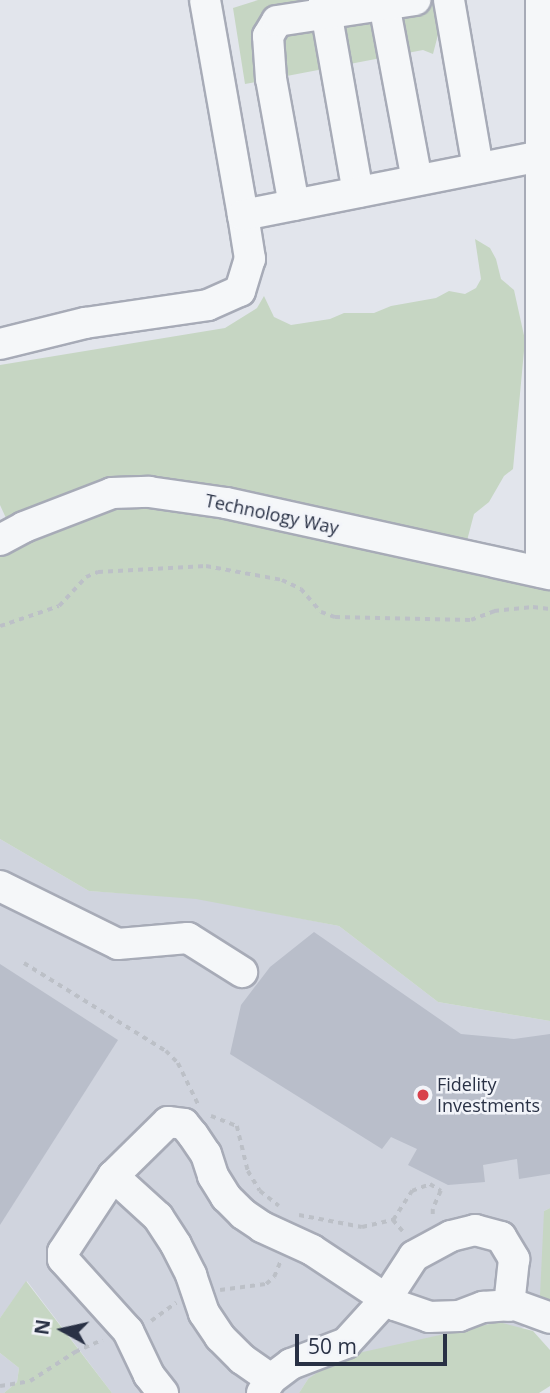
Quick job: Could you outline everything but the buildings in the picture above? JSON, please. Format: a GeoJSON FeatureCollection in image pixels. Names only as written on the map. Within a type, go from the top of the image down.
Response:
{"type":"FeatureCollection","features":[{"type":"Feature","properties":{"kind":"street"},"geometry":{"type":"LineString","coordinates":[[0,344],[85,323],[208,305],[240,290],[250,260],[205,0]]}},
{"type":"Feature","properties":{"kind":"street"},"geometry":{"type":"LineString","coordinates":[[294,205],[271,79],[268,36],[277,21],[325,6],[415,0]]}},
{"type":"Feature","properties":{"kind":"street"},"geometry":{"type":"LineString","coordinates":[[449,0],[478,168]]}},
{"type":"Feature","properties":{"kind":"street"},"geometry":{"type":"LineString","coordinates":[[541,0],[545,573]]}},
{"type":"Feature","properties":{"kind":"street"},"geometry":{"type":"LineString","coordinates":[[384,4],[417,180]]}},
{"type":"Feature","properties":{"kind":"street"},"geometry":{"type":"LineString","coordinates":[[325,6],[358,192]]}},
{"type":"Feature","properties":{"kind":"street"},"geometry":{"type":"LineString","coordinates":[[243,215],[542,156]]}},
{"type":"Feature","properties":{"kind":"street","name":"Technology Way"},"geometry":{"type":"LineString","coordinates":[[0,540],[24,527],[112,492],[149,492],[226,503],[545,573]]}},
{"type":"Feature","properties":{"kind":"street"},"geometry":{"type":"LineString","coordinates":[[0,886],[118,944],[188,938],[242,972]]}},
{"type":"Feature","properties":{"kind":"street"},"geometry":{"type":"LineString","coordinates":[[163,1393],[149,1375],[128,1331],[63,1259],[63,1252],[113,1176],[168,1122],[184,1124],[206,1154],[213,1176],[226,1197],[243,1214],[262,1227],[301,1244],[386,1299],[429,1317],[459,1316],[483,1307],[509,1306],[550,1318]]}},
{"type":"Feature","properties":{"kind":"street"},"geometry":{"type":"LineString","coordinates":[[113,1176],[158,1217],[176,1245],[204,1313],[220,1337],[267,1386],[291,1364],[346,1343],[386,1299],[414,1256],[451,1236],[475,1230],[501,1237],[514,1259],[509,1306]]}},
{"type":"Feature","properties":{"kind":"path"},"geometry":{"type":"LineString","coordinates":[[0,626],[59,606],[86,577],[98,572],[206,566],[282,580],[301,589],[321,612],[335,617],[471,620],[495,611],[533,607],[550,609]]}},
{"type":"Feature","properties":{"kind":"path"},"geometry":{"type":"LineString","coordinates":[[414,1238],[401,1232],[393,1220],[404,1199],[412,1191],[430,1184],[441,1191],[433,1209],[433,1222]]}},
{"type":"Feature","properties":{"kind":"path"},"geometry":{"type":"LineString","coordinates":[[0,1386],[30,1381],[75,1352],[158,1318],[172,1305],[243,1285],[265,1284],[274,1277],[284,1257],[333,1223]]}},
{"type":"Feature","properties":{"kind":"shaded area"},"geometry":{"type":"Polygon","coordinates":[[[0,839],[89,891],[196,898],[339,926],[438,1002],[550,1021],[550,1208],[544,1211],[550,1323],[533,1331],[525,1327],[308,1379],[299,1393],[112,1393],[27,1281],[0,1318],[0,839]]]}},
{"type":"Feature","properties":{"kind":"shaded area"},"geometry":{"type":"Polygon","coordinates":[[[0,1353],[19,1368],[17,1382],[4,1393],[0,1393],[0,1353]]]}},
{"type":"Feature","properties":{"kind":"green space"},"geometry":{"type":"Polygon","coordinates":[[[258,0],[447,0],[433,54],[423,50],[245,84],[233,8],[258,0]]]}},
{"type":"Feature","properties":{"kind":"green space"},"geometry":{"type":"Polygon","coordinates":[[[475,239],[490,248],[501,279],[514,290],[525,340],[513,469],[504,476],[489,502],[474,514],[464,552],[550,575],[550,1021],[438,1002],[339,926],[196,899],[89,891],[0,839],[0,539],[11,529],[0,505],[0,365],[225,328],[257,308],[264,296],[274,317],[291,325],[330,319],[344,313],[374,313],[391,306],[436,298],[449,291],[465,294],[476,288],[481,279],[475,239]]]}},
{"type":"Feature","properties":{"kind":"green space"},"geometry":{"type":"Polygon","coordinates":[[[550,1208],[550,1308],[540,1296],[544,1211],[550,1208]]]}},
{"type":"Feature","properties":{"kind":"green space"},"geometry":{"type":"Polygon","coordinates":[[[26,1281],[112,1393],[4,1393],[17,1382],[19,1368],[0,1353],[0,1318],[26,1281]]]}},
{"type":"Feature","properties":{"kind":"green space"},"geometry":{"type":"Polygon","coordinates":[[[499,1322],[533,1331],[550,1350],[550,1386],[539,1393],[299,1393],[308,1379],[340,1357],[499,1322]]]}},
{"type":"Feature","properties":{"kind":"place","name":"Fidelity Investments"},"geometry":{"type":"Point","coordinates":[423,1095]}}]}
